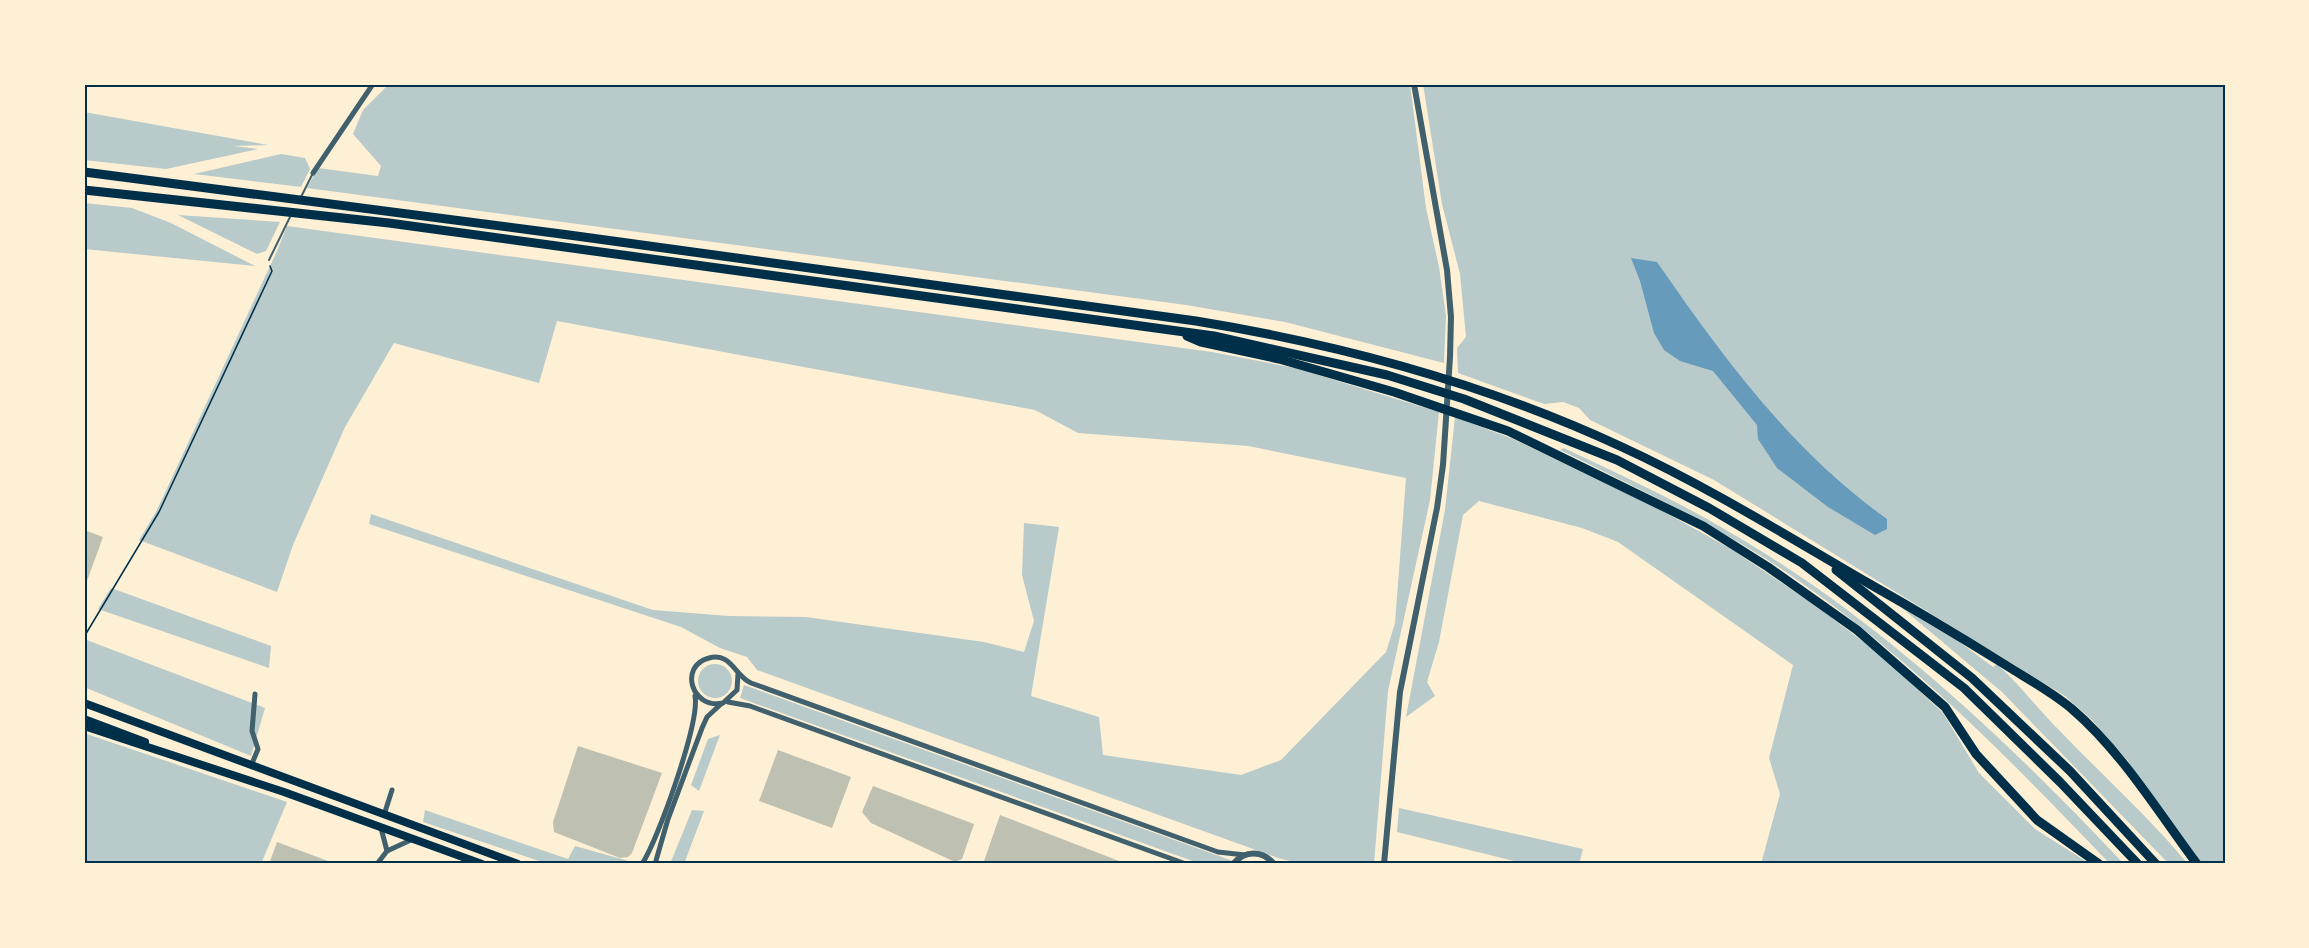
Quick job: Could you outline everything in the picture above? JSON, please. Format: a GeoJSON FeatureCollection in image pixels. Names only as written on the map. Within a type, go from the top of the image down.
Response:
{"type":"FeatureCollection","features":[{"type":"Feature","properties":{"kind":"highway"},"geometry":{"type":"LineString","coordinates":[[84,173],[794,265],[1275,334],[1391,361],[1539,412],[1622,447],[1716,496],[1931,619],[2072,709],[2116,755],[2197,864]]}},
{"type":"Feature","properties":{"kind":"highway"},"geometry":{"type":"LineString","coordinates":[[84,191],[389,223],[1176,331],[1275,348],[1387,375],[1464,399],[1617,460],[1709,508],[1802,563],[1964,688],[2060,782],[2138,864]]}},
{"type":"Feature","properties":{"kind":"highway"},"geometry":{"type":"LineString","coordinates":[[1176,331],[1200,342],[1279,359],[1394,392],[1508,431],[1702,526],[1768,567],[1857,630],[1945,707],[1976,754],[2037,820],[2099,864]]}},
{"type":"Feature","properties":{"kind":"highway"},"geometry":{"type":"LineString","coordinates":[[1805,547],[1892,612],[1972,678],[2070,771],[2156,864]]}},
{"type":"Feature","properties":{"kind":"main road"},"geometry":{"type":"LineString","coordinates":[[84,702],[518,864]]}},
{"type":"Feature","properties":{"kind":"main road"},"geometry":{"type":"LineString","coordinates":[[84,719],[230,774]]}},
{"type":"Feature","properties":{"kind":"main road"},"geometry":{"type":"LineString","coordinates":[[84,726],[284,792],[482,864]]}},
{"type":"Feature","properties":{"kind":"street"},"geometry":{"type":"LineString","coordinates":[[313,173],[373,84]]}},
{"type":"Feature","properties":{"kind":"street"},"geometry":{"type":"LineString","coordinates":[[1384,864],[1400,692],[1437,508],[1450,357],[1451,317],[1447,270],[1414,84]]}},
{"type":"Feature","properties":{"kind":"street"},"geometry":{"type":"LineString","coordinates":[[642,864],[696,717],[691,680],[693,672],[707,658],[726,659],[738,674],[751,683],[1218,852],[1261,854],[1274,864]]}},
{"type":"Feature","properties":{"kind":"street"},"geometry":{"type":"LineString","coordinates":[[655,864],[668,819],[702,728],[710,713],[725,703],[737,690],[738,674]]}},
{"type":"Feature","properties":{"kind":"street"},"geometry":{"type":"LineString","coordinates":[[694,692],[706,703],[750,706],[1186,864]]}},
{"type":"Feature","properties":{"kind":"street"},"geometry":{"type":"LineString","coordinates":[[252,766],[258,749],[252,731],[255,694]]}},
{"type":"Feature","properties":{"kind":"street"},"geometry":{"type":"LineString","coordinates":[[384,815],[392,790]]}},
{"type":"Feature","properties":{"kind":"street"},"geometry":{"type":"LineString","coordinates":[[381,828],[387,851]]}},
{"type":"Feature","properties":{"kind":"street"},"geometry":{"type":"LineString","coordinates":[[377,864],[387,851],[413,839]]}},
{"type":"Feature","properties":{"kind":"street"},"geometry":{"type":"LineString","coordinates":[[1233,864],[1245,855]]}},
{"type":"Feature","properties":{"kind":"lane"},"geometry":{"type":"LineString","coordinates":[[298,202],[313,173]]}},
{"type":"Feature","properties":{"kind":"lane"},"geometry":{"type":"LineString","coordinates":[[269,260],[294,212]]}},
{"type":"Feature","properties":{"kind":"path"},"geometry":{"type":"LineString","coordinates":[[84,637],[159,512],[188,454],[272,271],[269,260]]}},
{"type":"Feature","properties":{"kind":"shaded area"},"geometry":{"type":"Polygon","coordinates":[[[389,84],[1410,84],[1426,208],[1439,267],[1446,316],[1444,363],[1285,322],[1186,305],[307,188],[318,168],[378,176],[381,166],[353,134],[363,110],[389,84]]]}},
{"type":"Feature","properties":{"kind":"shaded area"},"geometry":{"type":"Polygon","coordinates":[[[1423,84],[2225,84],[2225,864],[2197,864],[2164,822],[2128,761],[2092,720],[2065,696],[1714,480],[1590,420],[1579,408],[1563,402],[1544,404],[1458,373],[1457,348],[1466,337],[1460,274],[1442,204],[1423,84]]]}},
{"type":"Feature","properties":{"kind":"shaded area"},"geometry":{"type":"Polygon","coordinates":[[[84,112],[268,145],[234,146],[258,149],[166,169],[84,160],[84,112]]]}},
{"type":"Feature","properties":{"kind":"shaded area"},"geometry":{"type":"Polygon","coordinates":[[[281,154],[305,158],[310,169],[301,187],[194,174],[281,154]]]}},
{"type":"Feature","properties":{"kind":"shaded area"},"geometry":{"type":"Polygon","coordinates":[[[84,203],[132,208],[171,223],[255,266],[84,249],[84,203]]]}},
{"type":"Feature","properties":{"kind":"shaded area"},"geometry":{"type":"Polygon","coordinates":[[[178,215],[280,222],[266,251],[257,254],[178,215]]]}},
{"type":"Feature","properties":{"kind":"shaded area"},"geometry":{"type":"Polygon","coordinates":[[[287,226],[1212,352],[1295,368],[1439,412],[1430,500],[1388,691],[1374,864],[1302,864],[1278,858],[757,670],[747,657],[720,648],[681,627],[369,524],[371,514],[653,610],[729,616],[806,617],[984,642],[1024,652],[1034,621],[1022,575],[1024,523],[1059,527],[1031,696],[1099,717],[1103,755],[1241,775],[1281,760],[1386,652],[1395,623],[1406,478],[1248,446],[1078,433],[1035,410],[557,321],[539,383],[394,343],[345,427],[293,545],[277,592],[139,540],[156,512],[287,226]]]}},
{"type":"Feature","properties":{"kind":"shaded area"},"geometry":{"type":"Polygon","coordinates":[[[1455,417],[1513,439],[1650,504],[1731,549],[1816,606],[1882,656],[1943,713],[1979,773],[2035,829],[2090,864],[1761,864],[1780,794],[1769,758],[1793,665],[1618,542],[1582,528],[1479,501],[1463,515],[1439,642],[1427,682],[1435,696],[1406,717],[1445,510],[1455,417]]]}},
{"type":"Feature","properties":{"kind":"shaded area"},"geometry":{"type":"Polygon","coordinates":[[[1564,448],[1646,487],[1726,530],[1782,564],[1835,601],[1937,682],[1986,726],[2124,864],[2110,864],[2033,784],[1912,669],[1825,600],[1727,535],[1560,450],[1564,448]]]}},
{"type":"Feature","properties":{"kind":"shaded area"},"geometry":{"type":"Polygon","coordinates":[[[111,588],[271,646],[269,668],[98,609],[111,588]]]}},
{"type":"Feature","properties":{"kind":"shaded area"},"geometry":{"type":"Polygon","coordinates":[[[1903,604],[1930,620],[1993,667],[1997,664],[2188,864],[2169,864],[2002,692],[1902,608],[1903,604]]]}},
{"type":"Feature","properties":{"kind":"shaded area"},"geometry":{"type":"Polygon","coordinates":[[[84,639],[265,708],[251,756],[84,687],[84,639]]]}},
{"type":"Feature","properties":{"kind":"shaded area"},"geometry":{"type":"Polygon","coordinates":[[[715,664],[727,669],[732,681],[727,693],[715,698],[703,693],[698,681],[703,669],[715,664]]]}},
{"type":"Feature","properties":{"kind":"shaded area"},"geometry":{"type":"Polygon","coordinates":[[[744,685],[1233,861],[1232,864],[1201,864],[740,698],[744,685]]]}},
{"type":"Feature","properties":{"kind":"shaded area"},"geometry":{"type":"Polygon","coordinates":[[[84,733],[287,802],[261,864],[84,864],[84,733]]]}},
{"type":"Feature","properties":{"kind":"shaded area"},"geometry":{"type":"Polygon","coordinates":[[[720,735],[699,791],[691,785],[708,739],[720,735]]]}},
{"type":"Feature","properties":{"kind":"shaded area"},"geometry":{"type":"Polygon","coordinates":[[[1399,808],[1583,849],[1579,864],[1526,864],[1397,832],[1399,808]]]}},
{"type":"Feature","properties":{"kind":"shaded area"},"geometry":{"type":"Polygon","coordinates":[[[425,810],[568,859],[575,846],[632,862],[548,864],[423,822],[425,810]]]}},
{"type":"Feature","properties":{"kind":"shaded area"},"geometry":{"type":"Polygon","coordinates":[[[692,810],[704,811],[684,864],[670,864],[692,810]]]}},
{"type":"Feature","properties":{"kind":"water"},"geometry":{"type":"Polygon","coordinates":[[[1631,258],[1657,262],[1733,367],[1761,401],[1820,464],[1887,519],[1887,529],[1875,535],[1828,507],[1777,468],[1758,439],[1757,425],[1713,371],[1680,361],[1664,350],[1654,333],[1640,281],[1631,258]]]}},
{"type":"Feature","properties":{"kind":"building"},"geometry":{"type":"Polygon","coordinates":[[[84,530],[103,537],[84,589],[84,530]]]}},
{"type":"Feature","properties":{"kind":"building"},"geometry":{"type":"Polygon","coordinates":[[[578,746],[662,773],[632,853],[628,857],[620,858],[554,832],[553,822],[578,746]]]}},
{"type":"Feature","properties":{"kind":"building"},"geometry":{"type":"Polygon","coordinates":[[[778,750],[851,777],[832,828],[759,801],[778,750]]]}},
{"type":"Feature","properties":{"kind":"building"},"geometry":{"type":"Polygon","coordinates":[[[873,786],[974,824],[962,859],[955,862],[871,823],[862,812],[873,786]]]}},
{"type":"Feature","properties":{"kind":"building"},"geometry":{"type":"Polygon","coordinates":[[[1000,815],[1127,864],[983,864],[1000,815]]]}},
{"type":"Feature","properties":{"kind":"building"},"geometry":{"type":"Polygon","coordinates":[[[277,842],[336,864],[269,864],[277,842]]]}}]}
